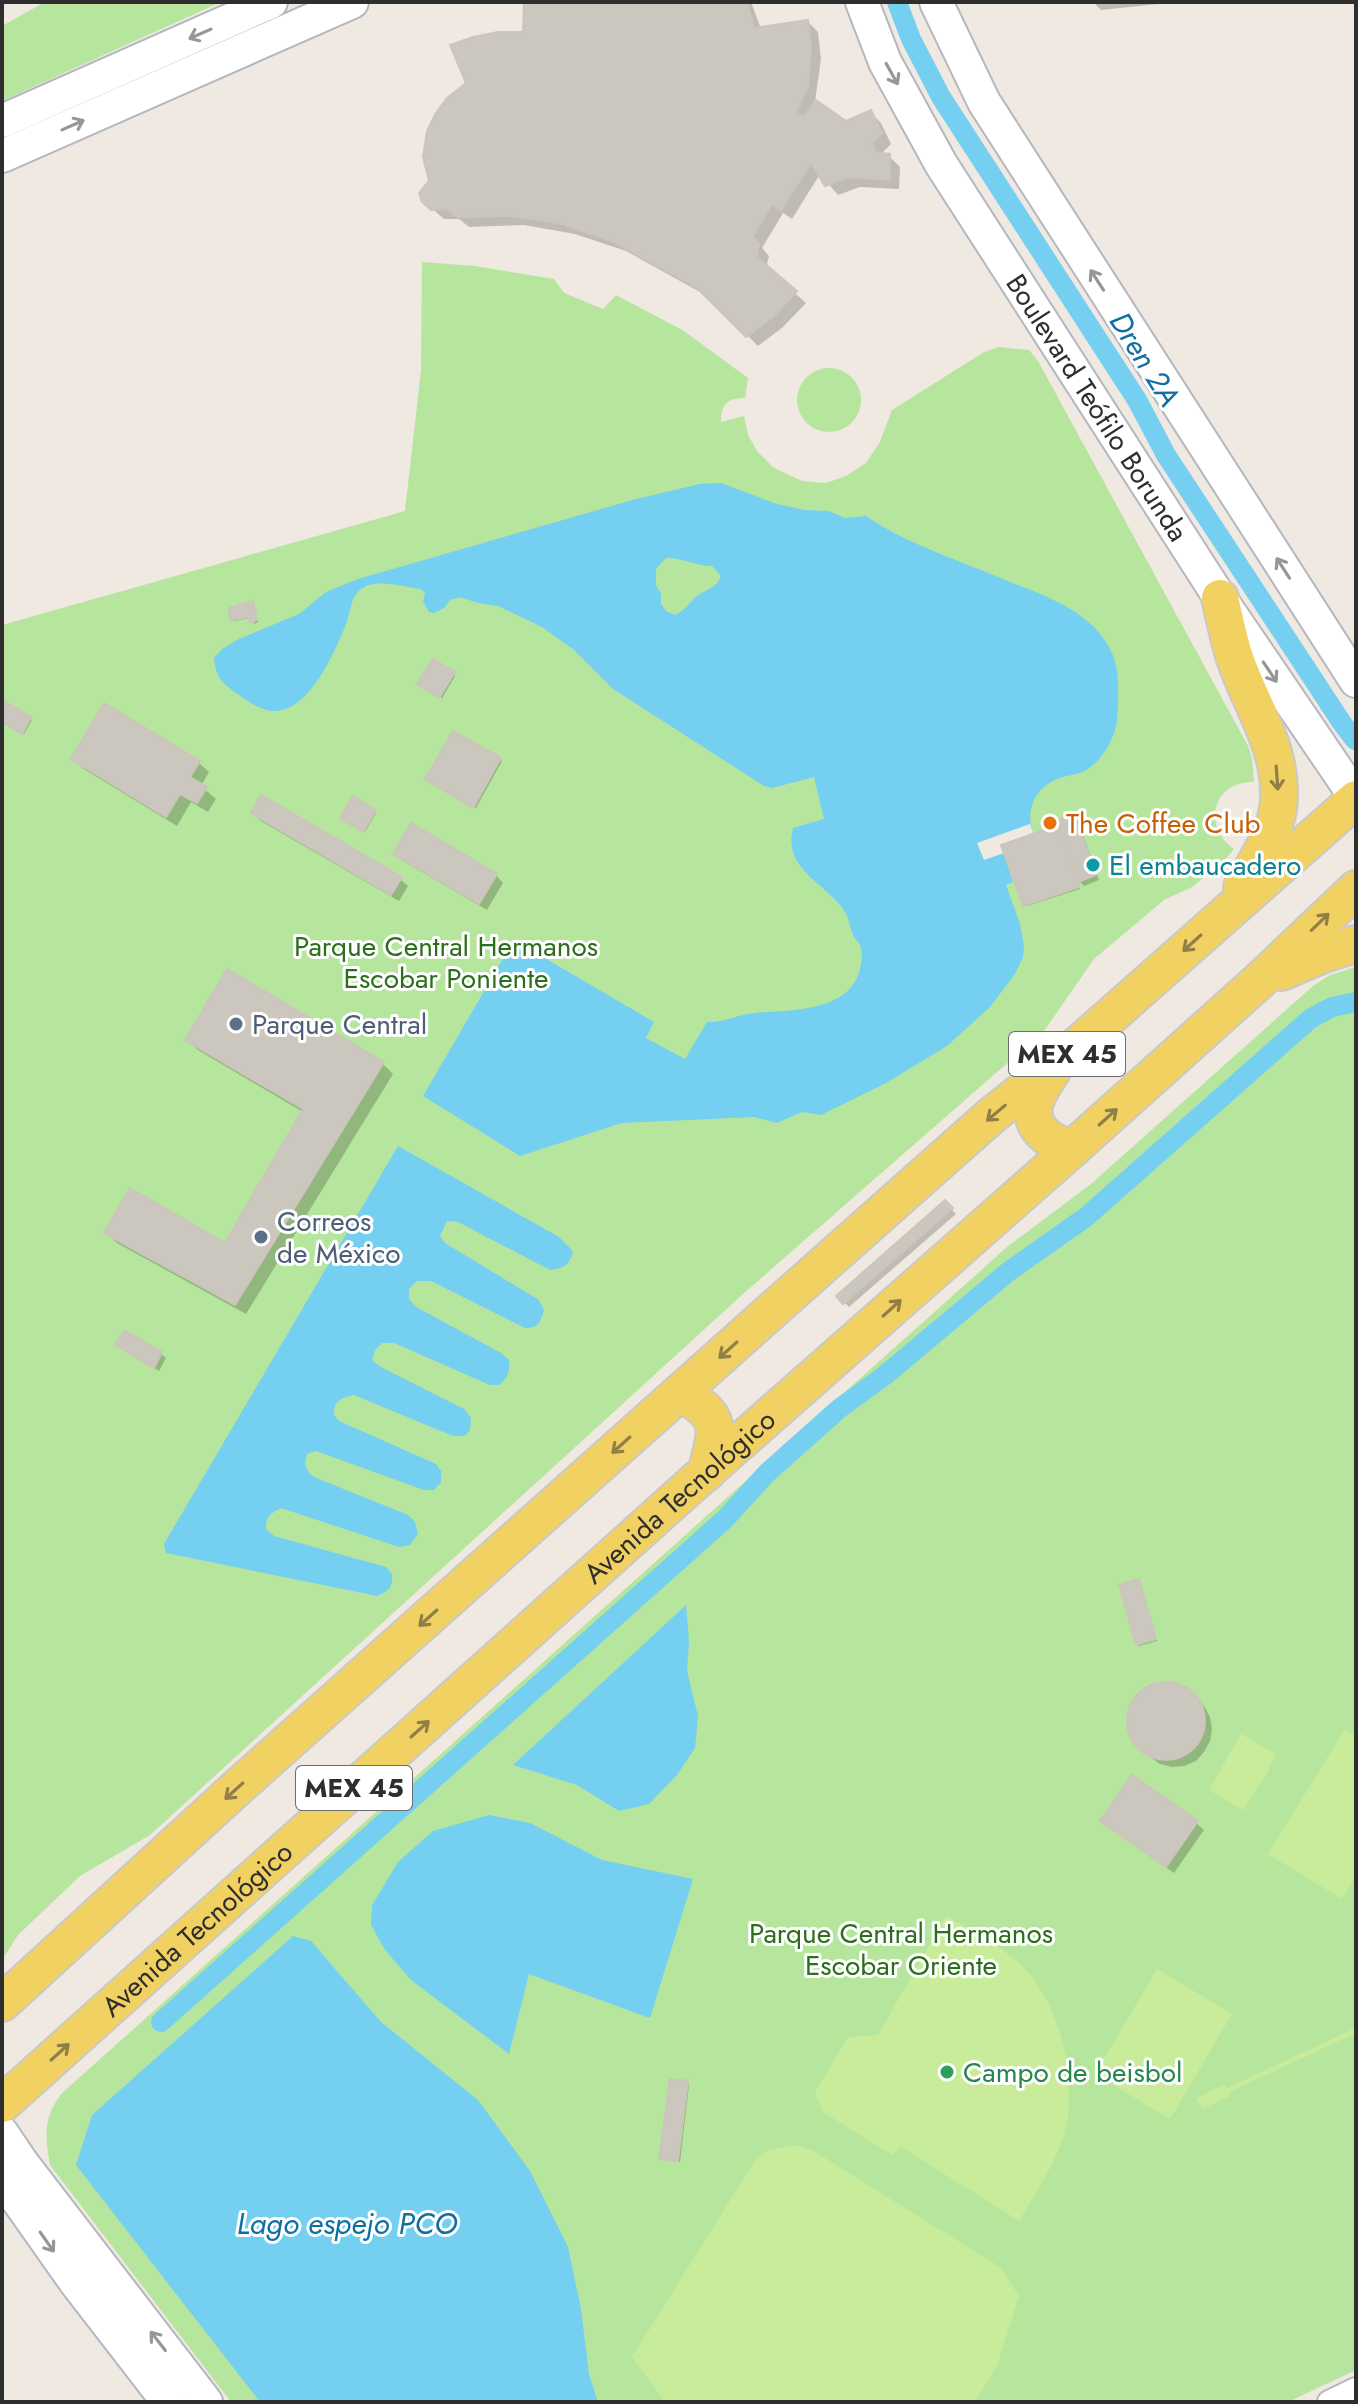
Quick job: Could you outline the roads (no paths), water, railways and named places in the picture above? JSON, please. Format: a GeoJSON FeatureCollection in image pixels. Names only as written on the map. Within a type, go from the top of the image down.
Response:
{"type":"FeatureCollection","features":[{"type":"Feature","properties":{"kind":"main road"},"geometry":{"type":"LineString","coordinates":[[2,121],[271,2]]}},
{"type":"Feature","properties":{"kind":"main road"},"geometry":{"type":"LineString","coordinates":[[2,156],[352,2]]}},
{"type":"Feature","properties":{"kind":"main road","name":"Boulevard Teófilo Borunda"},"geometry":{"type":"LineString","coordinates":[[862,2],[885,62],[941,164],[1220,598],[1356,798]]}},
{"type":"Feature","properties":{"kind":"main road"},"geometry":{"type":"LineString","coordinates":[[936,2],[984,102],[1356,681]]}},
{"type":"Feature","properties":{"kind":"main road"},"geometry":{"type":"LineString","coordinates":[[1220,598],[1233,653],[1276,762],[1279,787],[1278,811],[1273,825],[1231,909]]}},
{"type":"Feature","properties":{"kind":"main road","name":"MEX 45"},"geometry":{"type":"LineString","coordinates":[[2,2003],[239,1786],[991,1116],[1054,1066],[1356,798]]}},
{"type":"Feature","properties":{"kind":"main road","name":"Avenida Tecnológico"},"geometry":{"type":"LineString","coordinates":[[2,2104],[1072,1149],[1258,982],[1356,889]]}},
{"type":"Feature","properties":{"kind":"main road"},"geometry":{"type":"LineString","coordinates":[[1258,982],[1326,953],[1356,944]]}},
{"type":"Feature","properties":{"kind":"main road"},"geometry":{"type":"LineString","coordinates":[[1054,1066],[1034,1101],[1035,1124],[1041,1133],[1058,1145],[1072,1149]]}},
{"type":"Feature","properties":{"kind":"main road"},"geometry":{"type":"LineString","coordinates":[[680,1393],[710,1413],[715,1427],[706,1473]]}},
{"type":"Feature","properties":{"kind":"main road"},"geometry":{"type":"LineString","coordinates":[[2,2133],[199,2399]]}},
{"type":"Feature","properties":{"kind":"main road"},"geometry":{"type":"LineString","coordinates":[[2,2178],[76,2283],[168,2402]]}},
{"type":"Feature","properties":{"kind":"street"},"geometry":{"type":"LineString","coordinates":[[1329,2402],[1356,2389]]}},
{"type":"Feature","properties":{"kind":"water"},"geometry":{"type":"Polygon","coordinates":[[[721,483],[777,504],[829,511],[845,518],[866,516],[911,541],[1044,595],[1077,613],[1103,637],[1112,653],[1118,686],[1116,727],[1107,748],[1092,766],[1049,783],[1038,794],[1031,808],[1033,833],[1001,845],[1013,882],[1006,885],[1020,924],[1023,957],[1015,974],[990,1007],[947,1046],[886,1083],[821,1115],[802,1112],[777,1123],[754,1117],[622,1123],[520,1156],[423,1096],[514,940],[654,1022],[646,1038],[685,1059],[707,1022],[817,1006],[844,994],[854,983],[861,963],[860,945],[845,912],[800,865],[791,842],[793,828],[824,819],[814,777],[772,788],[764,786],[613,689],[574,650],[542,627],[498,606],[460,597],[450,600],[444,608],[434,613],[429,612],[423,601],[425,593],[421,589],[381,583],[360,590],[352,601],[348,620],[320,678],[310,691],[288,708],[275,711],[264,709],[236,693],[220,678],[214,658],[239,639],[299,614],[326,592],[358,579],[636,499],[700,484],[721,483]],[[666,558],[656,569],[656,585],[661,594],[661,604],[666,611],[675,615],[714,586],[721,576],[712,566],[666,558]]]}},
{"type":"Feature","properties":{"kind":"water"},"geometry":{"type":"Polygon","coordinates":[[[398,1146],[559,1237],[573,1251],[566,1265],[550,1270],[458,1222],[447,1221],[440,1236],[445,1243],[539,1300],[544,1310],[538,1324],[525,1328],[431,1281],[417,1281],[409,1289],[409,1299],[416,1307],[509,1360],[509,1371],[504,1379],[499,1385],[490,1385],[394,1343],[382,1343],[375,1350],[372,1360],[379,1366],[464,1409],[471,1418],[470,1431],[464,1436],[453,1436],[354,1395],[337,1403],[334,1415],[339,1421],[436,1464],[441,1471],[441,1482],[434,1490],[424,1490],[316,1451],[307,1454],[306,1467],[314,1477],[408,1515],[415,1522],[418,1534],[410,1545],[399,1547],[281,1508],[268,1518],[266,1529],[274,1536],[386,1567],[392,1574],[389,1588],[377,1596],[166,1553],[164,1544],[398,1146]]]}},
{"type":"Feature","properties":{"kind":"water"},"geometry":{"type":"Polygon","coordinates":[[[686,1605],[689,1642],[687,1671],[698,1716],[695,1748],[677,1775],[649,1804],[619,1811],[577,1785],[513,1765],[686,1605]]]}},
{"type":"Feature","properties":{"kind":"water"},"geometry":{"type":"Polygon","coordinates":[[[489,1815],[530,1823],[602,1860],[693,1879],[650,2018],[529,1974],[509,2054],[411,1980],[385,1950],[371,1925],[372,1905],[398,1862],[433,1831],[489,1815]]]}},
{"type":"Feature","properties":{"kind":"water","name":"Lago espejo PCO"},"geometry":{"type":"Polygon","coordinates":[[[293,1936],[311,1941],[381,2022],[478,2100],[530,2171],[568,2247],[581,2309],[589,2374],[598,2402],[260,2402],[76,2165],[92,2115],[293,1936]]]}},
{"type":"Feature","properties":{"kind":"waterway","name":"Dren 2A"},"geometry":{"type":"LineString","coordinates":[[897,2],[911,39],[941,97],[1137,400],[1166,455],[1355,740]]}},
{"type":"Feature","properties":{"kind":"waterway"},"geometry":{"type":"LineString","coordinates":[[161,2022],[725,1519],[767,1473],[840,1408],[884,1376],[1008,1272],[1086,1217],[1310,1019],[1332,1007],[1356,1002]]}},
{"type":"Feature","properties":{"kind":"place","name":"The Coffee Club"},"geometry":{"type":"Point","coordinates":[1050,823]}},
{"type":"Feature","properties":{"kind":"place","name":"El embaucadero"},"geometry":{"type":"Point","coordinates":[1093,865]}},
{"type":"Feature","properties":{"kind":"place","name":"Parque Central"},"geometry":{"type":"Point","coordinates":[236,1024]}},
{"type":"Feature","properties":{"kind":"place","name":"Correos de México"},"geometry":{"type":"Point","coordinates":[261,1237]}},
{"type":"Feature","properties":{"kind":"place","name":"Campo de beisbol"},"geometry":{"type":"Point","coordinates":[947,2072]}},
{"type":"Feature","properties":{"kind":"park label","name":"Parque Central Hermanos Escobar Poniente"},"geometry":{"type":"Point","coordinates":[446,962]}},
{"type":"Feature","properties":{"kind":"park label","name":"Parque Central Hermanos Escobar Oriente"},"geometry":{"type":"Point","coordinates":[901,1949]}}]}
